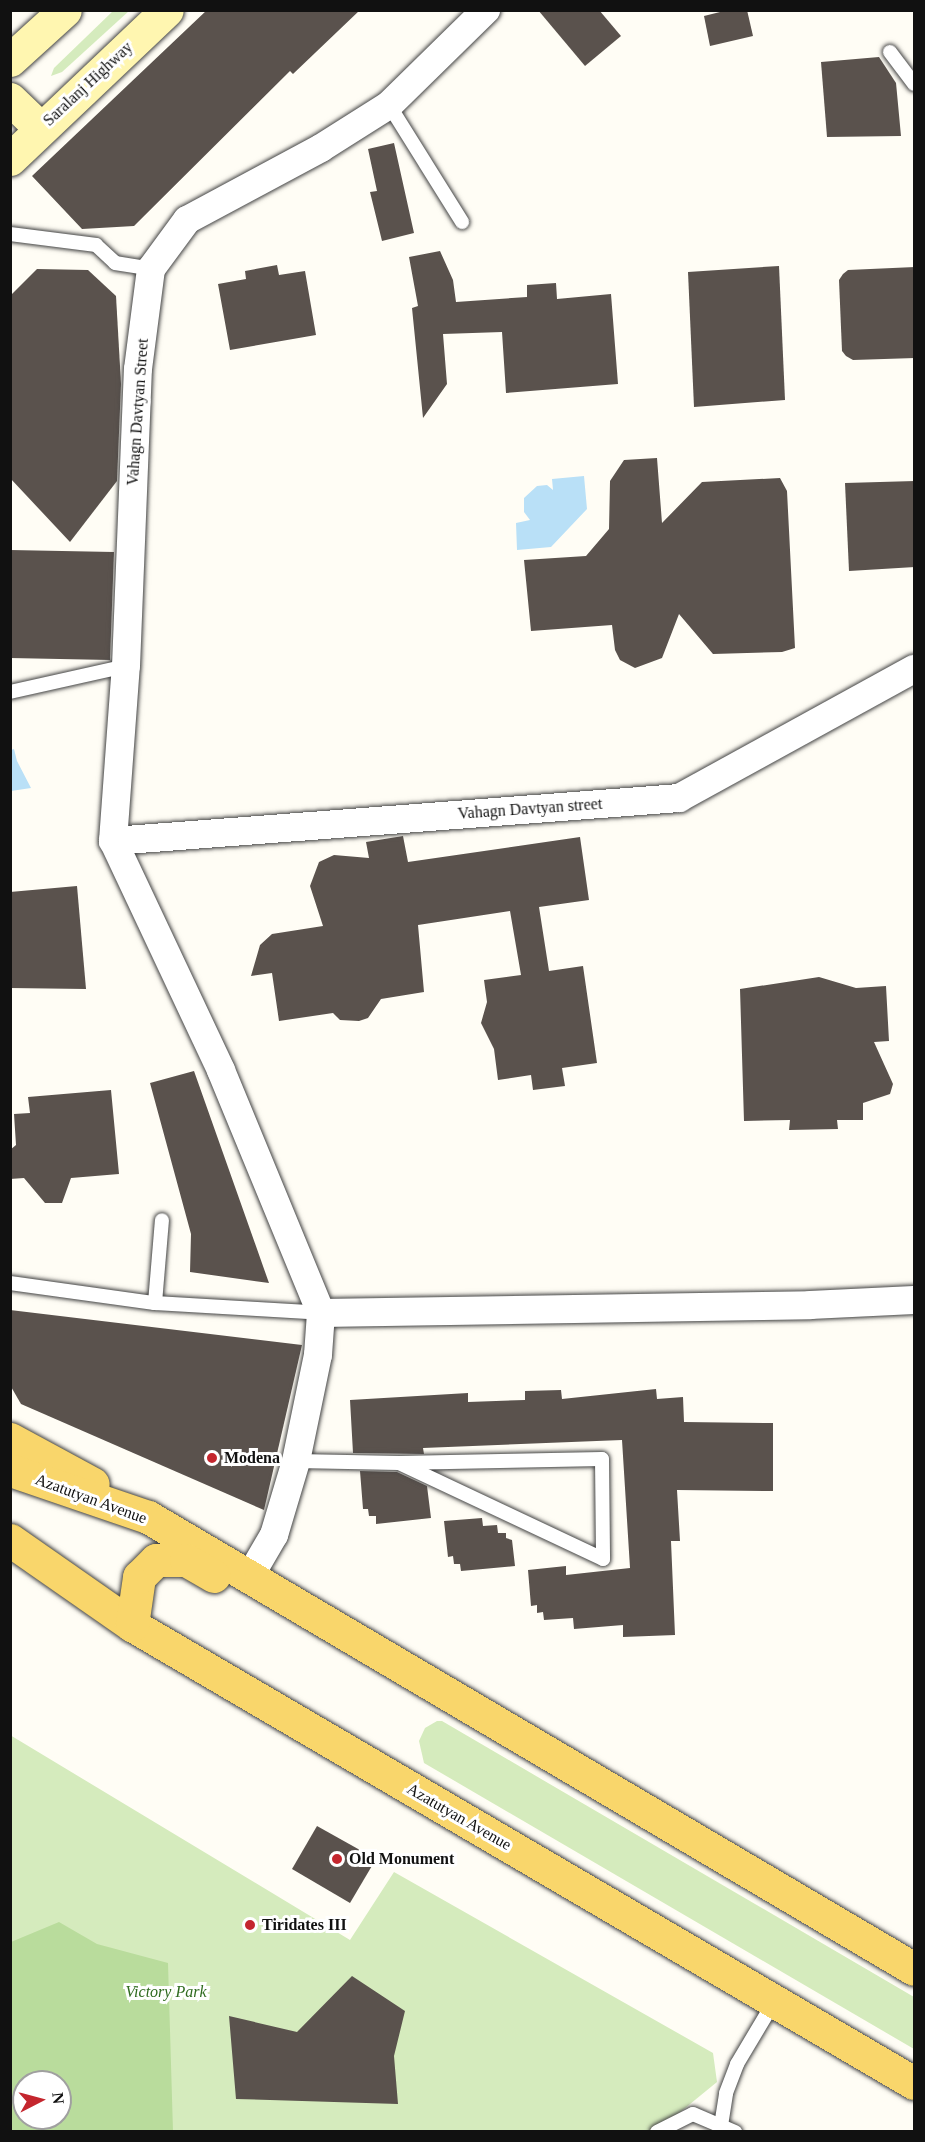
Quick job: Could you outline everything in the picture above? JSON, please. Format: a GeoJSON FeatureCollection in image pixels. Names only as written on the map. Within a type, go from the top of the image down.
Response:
{"type":"FeatureCollection","features":[{"type":"Feature","properties":{"kind":"main road"},"geometry":{"type":"LineString","coordinates":[[10,60],[65,10]]}},
{"type":"Feature","properties":{"kind":"main road","name":"Saralanj Highway"},"geometry":{"type":"LineString","coordinates":[[10,159],[167,10]]}},
{"type":"Feature","properties":{"kind":"main road"},"geometry":{"type":"LineString","coordinates":[[10,99],[40,129]]}},
{"type":"Feature","properties":{"kind":"main road"},"geometry":{"type":"LineString","coordinates":[[10,1439],[36,1449],[148,1517]]}},
{"type":"Feature","properties":{"kind":"main road","name":"Azatutyan Avenue"},"geometry":{"type":"LineString","coordinates":[[10,1470],[148,1517],[915,1969]]}},
{"type":"Feature","properties":{"kind":"main road","name":"Azatutyan Avenue"},"geometry":{"type":"LineString","coordinates":[[10,1540],[132,1625],[915,2083]]}},
{"type":"Feature","properties":{"kind":"main road"},"geometry":{"type":"LineString","coordinates":[[10,1557],[55,1572]]}},
{"type":"Feature","properties":{"kind":"main road"},"geometry":{"type":"LineString","coordinates":[[132,1625],[139,1577],[156,1560],[186,1560],[320,1634],[357,1640]]}},
{"type":"Feature","properties":{"kind":"street","name":"Vahagn Davtyan Street"},"geometry":{"type":"LineString","coordinates":[[113,841],[126,666],[138,369],[151,269],[187,220],[321,148],[389,105],[486,10]]}},
{"type":"Feature","properties":{"kind":"street","name":"Vahagn Davtyan street"},"geometry":{"type":"LineString","coordinates":[[113,841],[679,798],[915,669]]}},
{"type":"Feature","properties":{"kind":"street"},"geometry":{"type":"LineString","coordinates":[[113,841],[221,1070],[321,1313],[318,1355],[296,1461],[274,1535],[249,1576]]}},
{"type":"Feature","properties":{"kind":"street"},"geometry":{"type":"LineString","coordinates":[[321,1313],[787,1306],[915,1300]]}},
{"type":"Feature","properties":{"kind":"lane"},"geometry":{"type":"LineString","coordinates":[[890,52],[915,84]]}},
{"type":"Feature","properties":{"kind":"lane"},"geometry":{"type":"LineString","coordinates":[[389,105],[462,222]]}},
{"type":"Feature","properties":{"kind":"lane"},"geometry":{"type":"LineString","coordinates":[[10,234],[96,245],[115,263],[151,269]]}},
{"type":"Feature","properties":{"kind":"lane"},"geometry":{"type":"LineString","coordinates":[[10,692],[126,666]]}},
{"type":"Feature","properties":{"kind":"lane"},"geometry":{"type":"LineString","coordinates":[[155,1303],[162,1220]]}},
{"type":"Feature","properties":{"kind":"lane"},"geometry":{"type":"LineString","coordinates":[[10,1283],[155,1303],[321,1313]]}},
{"type":"Feature","properties":{"kind":"lane"},"geometry":{"type":"LineString","coordinates":[[296,1461],[399,1463],[602,1459],[603,1558],[399,1463]]}},
{"type":"Feature","properties":{"kind":"lane"},"geometry":{"type":"LineString","coordinates":[[720,2127],[737,2064],[774,2002]]}},
{"type":"Feature","properties":{"kind":"lane"},"geometry":{"type":"LineString","coordinates":[[657,2132],[693,2114],[735,2132]]}},
{"type":"Feature","properties":{"kind":"green space"},"geometry":{"type":"Polygon","coordinates":[[[113,11],[129,11],[62,72],[51,76],[54,68],[113,11]]]}},
{"type":"Feature","properties":{"kind":"green space"},"geometry":{"type":"Polygon","coordinates":[[[437,1721],[442,1721],[914,1997],[914,2049],[424,1763],[419,1741],[425,1728],[437,1721]]]}},
{"type":"Feature","properties":{"kind":"green space","name":"Victory Park"},"geometry":{"type":"Polygon","coordinates":[[[10,1735],[350,1940],[394,1872],[713,2053],[717,2082],[657,2131],[11,2131],[10,1735]]]}},
{"type":"Feature","properties":{"kind":"green space"},"geometry":{"type":"Polygon","coordinates":[[[59,1922],[97,1944],[168,1963],[173,2131],[11,2131],[11,1942],[59,1922]]]}},
{"type":"Feature","properties":{"kind":"water"},"geometry":{"type":"Polygon","coordinates":[[[584,476],[587,509],[551,547],[517,550],[516,523],[530,520],[524,512],[524,498],[537,486],[547,485],[553,490],[552,479],[584,476]]]}},
{"type":"Feature","properties":{"kind":"water"},"geometry":{"type":"Polygon","coordinates":[[[14,749],[17,761],[31,788],[11,791],[11,750],[14,749]]]}},
{"type":"Feature","properties":{"kind":"building"},"geometry":{"type":"Polygon","coordinates":[[[207,10],[360,10],[293,74],[290,71],[134,226],[82,229],[32,176],[207,10]]]}},
{"type":"Feature","properties":{"kind":"building"},"geometry":{"type":"Polygon","coordinates":[[[538,10],[599,10],[621,36],[585,66],[538,10]]]}},
{"type":"Feature","properties":{"kind":"building"},"geometry":{"type":"Polygon","coordinates":[[[728,10],[747,10],[753,36],[710,46],[704,16],[728,10]]]}},
{"type":"Feature","properties":{"kind":"building"},"geometry":{"type":"Polygon","coordinates":[[[879,57],[896,83],[901,136],[827,137],[821,62],[879,57]]]}},
{"type":"Feature","properties":{"kind":"building"},"geometry":{"type":"Polygon","coordinates":[[[394,143],[414,233],[382,241],[370,192],[377,191],[368,149],[394,143]]]}},
{"type":"Feature","properties":{"kind":"building"},"geometry":{"type":"Polygon","coordinates":[[[440,251],[453,280],[456,302],[527,297],[527,285],[556,283],[557,299],[611,294],[618,384],[506,393],[502,332],[443,334],[447,384],[423,418],[412,308],[418,306],[409,257],[440,251]]]}},
{"type":"Feature","properties":{"kind":"building"},"geometry":{"type":"Polygon","coordinates":[[[277,265],[279,275],[305,271],[316,335],[230,350],[218,284],[246,279],[245,271],[277,265]]]}},
{"type":"Feature","properties":{"kind":"building"},"geometry":{"type":"Polygon","coordinates":[[[779,266],[785,400],[694,407],[688,272],[779,266]]]}},
{"type":"Feature","properties":{"kind":"building"},"geometry":{"type":"Polygon","coordinates":[[[915,267],[915,358],[853,360],[846,356],[842,351],[839,280],[843,274],[848,270],[915,267]]]}},
{"type":"Feature","properties":{"kind":"building"},"geometry":{"type":"Polygon","coordinates":[[[37,269],[88,270],[116,296],[121,384],[117,481],[70,542],[10,478],[10,296],[37,269]]]}},
{"type":"Feature","properties":{"kind":"building"},"geometry":{"type":"Polygon","coordinates":[[[657,458],[662,523],[702,482],[780,478],[787,491],[795,648],[782,652],[713,654],[679,614],[662,658],[635,668],[620,660],[615,650],[612,625],[531,631],[524,560],[586,556],[609,529],[610,481],[624,460],[657,458]]]}},
{"type":"Feature","properties":{"kind":"building"},"geometry":{"type":"Polygon","coordinates":[[[915,481],[915,567],[849,571],[845,483],[915,481]]]}},
{"type":"Feature","properties":{"kind":"building"},"geometry":{"type":"Polygon","coordinates":[[[10,550],[114,552],[110,660],[10,658],[10,550]]]}},
{"type":"Feature","properties":{"kind":"building"},"geometry":{"type":"Polygon","coordinates":[[[403,836],[408,862],[580,837],[589,900],[539,907],[549,971],[583,966],[597,1063],[562,1068],[565,1086],[533,1090],[531,1075],[498,1080],[494,1049],[481,1023],[487,1002],[484,980],[521,975],[510,911],[418,925],[424,992],[381,999],[368,1018],[359,1021],[340,1020],[333,1013],[279,1021],[272,973],[251,976],[260,945],[272,934],[323,926],[310,886],[319,862],[334,855],[369,858],[366,842],[403,836]]]}},
{"type":"Feature","properties":{"kind":"building"},"geometry":{"type":"Polygon","coordinates":[[[77,886],[86,989],[10,988],[10,892],[77,886]]]}},
{"type":"Feature","properties":{"kind":"building"},"geometry":{"type":"Polygon","coordinates":[[[819,977],[856,988],[886,986],[889,1041],[874,1042],[893,1084],[890,1094],[863,1103],[863,1120],[837,1120],[838,1129],[789,1130],[790,1120],[744,1121],[740,989],[819,977]]]}},
{"type":"Feature","properties":{"kind":"building"},"geometry":{"type":"Polygon","coordinates":[[[194,1071],[269,1283],[190,1272],[191,1234],[150,1083],[194,1071]]]}},
{"type":"Feature","properties":{"kind":"building"},"geometry":{"type":"Polygon","coordinates":[[[111,1090],[119,1174],[71,1178],[62,1203],[45,1203],[24,1178],[10,1179],[10,1150],[16,1145],[14,1114],[30,1113],[28,1097],[111,1090]]]}},
{"type":"Feature","properties":{"kind":"building","name":"Modena"},"geometry":{"type":"Polygon","coordinates":[[[10,1310],[302,1345],[264,1510],[21,1404],[10,1385],[10,1310]]]}},
{"type":"Feature","properties":{"kind":"building"},"geometry":{"type":"Polygon","coordinates":[[[656,1389],[657,1399],[683,1397],[684,1422],[773,1423],[773,1491],[677,1490],[680,1541],[671,1541],[675,1635],[623,1637],[623,1625],[574,1629],[573,1618],[544,1620],[543,1612],[537,1613],[537,1605],[531,1606],[528,1570],[566,1566],[566,1575],[630,1568],[622,1440],[423,1448],[424,1454],[353,1453],[350,1400],[468,1393],[468,1402],[525,1400],[525,1391],[561,1390],[562,1399],[656,1389]]]}},
{"type":"Feature","properties":{"kind":"building"},"geometry":{"type":"Polygon","coordinates":[[[360,1471],[397,1472],[427,1486],[431,1518],[376,1524],[376,1516],[369,1516],[368,1509],[363,1509],[360,1471]]]}},
{"type":"Feature","properties":{"kind":"building"},"geometry":{"type":"Polygon","coordinates":[[[482,1518],[483,1526],[497,1525],[498,1533],[506,1533],[506,1538],[512,1540],[515,1566],[461,1571],[460,1564],[454,1564],[453,1556],[448,1557],[444,1521],[482,1518]]]}},
{"type":"Feature","properties":{"kind":"building"},"geometry":{"type":"Polygon","coordinates":[[[317,1826],[376,1859],[350,1903],[292,1869],[317,1826]]]}},
{"type":"Feature","properties":{"kind":"building"},"geometry":{"type":"Polygon","coordinates":[[[352,1976],[405,2011],[394,2056],[398,2104],[236,2099],[229,2016],[297,2032],[352,1976]]]}},
{"type":"Feature","properties":{"kind":"place","name":"Modena"},"geometry":{"type":"Point","coordinates":[212,1458]}},
{"type":"Feature","properties":{"kind":"place","name":"Old Monument"},"geometry":{"type":"Point","coordinates":[337,1859]}},
{"type":"Feature","properties":{"kind":"place","name":"Tiridates III"},"geometry":{"type":"Point","coordinates":[250,1925]}}]}
